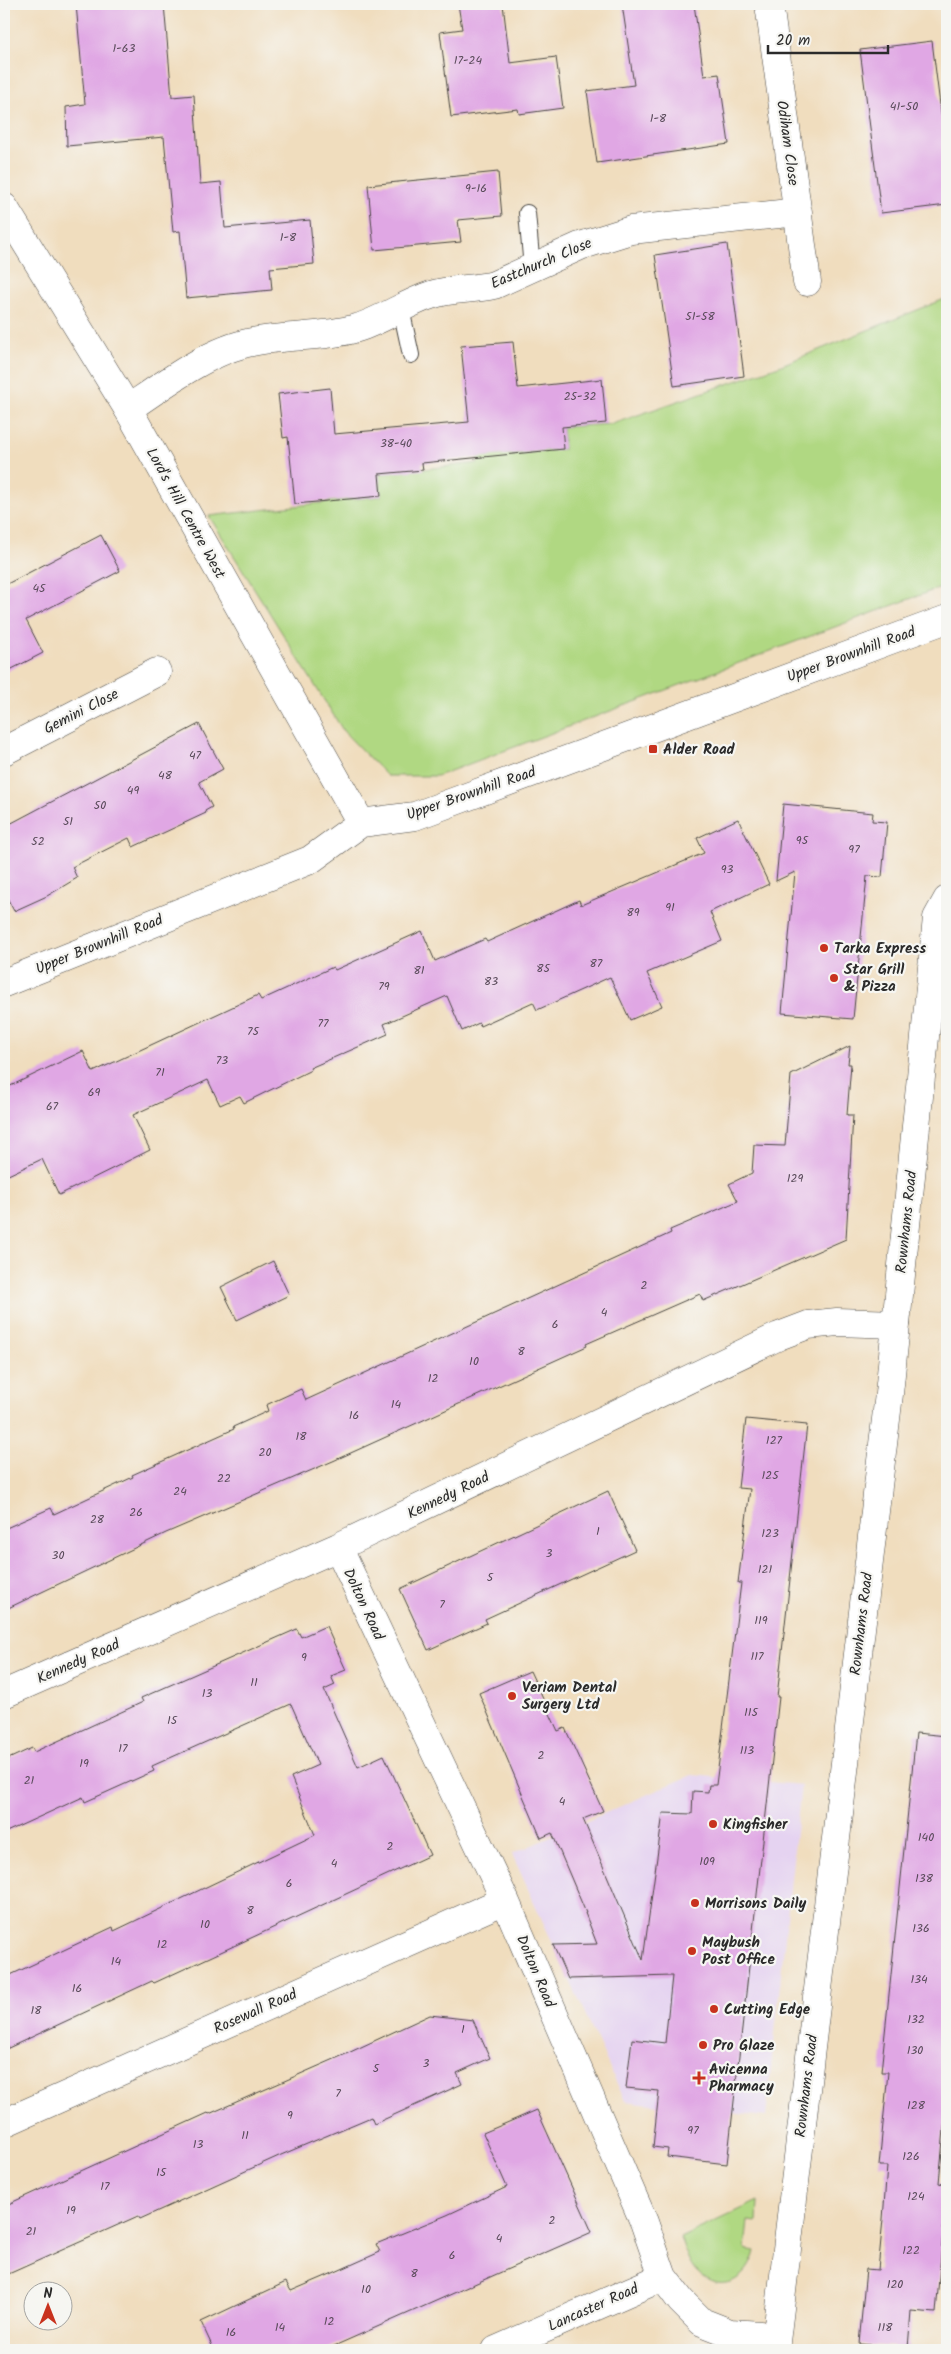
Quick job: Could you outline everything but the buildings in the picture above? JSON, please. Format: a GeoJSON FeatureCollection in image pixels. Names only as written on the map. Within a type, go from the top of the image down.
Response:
{"type":"FeatureCollection","features":[{"type":"Feature","properties":{"kind":"street","name":"Odiham Close"},"geometry":{"type":"LineString","coordinates":[[769,4],[806,282]]}},
{"type":"Feature","properties":{"kind":"street","name":"Lord's Hill Centre West"},"geometry":{"type":"LineString","coordinates":[[4,207],[128,409],[361,823]]}},
{"type":"Feature","properties":{"kind":"street","name":"Eastchurch Close"},"geometry":{"type":"LineString","coordinates":[[128,409],[165,383],[231,348],[249,342],[357,328],[429,296],[486,287],[580,246],[631,230],[798,212]]}},
{"type":"Feature","properties":{"kind":"street","name":"Upper Brownhill Road"},"geometry":{"type":"LineString","coordinates":[[4,983],[310,860],[361,823],[414,816],[947,619]]}},
{"type":"Feature","properties":{"kind":"street","name":"Gemini Close"},"geometry":{"type":"LineString","coordinates":[[4,750],[157,672]]}},
{"type":"Feature","properties":{"kind":"street","name":"Rownhams Road"},"geometry":{"type":"LineString","coordinates":[[776,2343],[896,1324],[937,918],[947,900]]}},
{"type":"Feature","properties":{"kind":"street","name":"Kennedy Road"},"geometry":{"type":"LineString","coordinates":[[4,1694],[338,1547],[787,1333],[808,1325],[837,1322],[896,1324]]}},
{"type":"Feature","properties":{"kind":"street","name":"Dolton Road"},"geometry":{"type":"LineString","coordinates":[[338,1547],[505,1900],[644,2222],[663,2277],[680,2301],[702,2322],[730,2333],[776,2343]]}},
{"type":"Feature","properties":{"kind":"street","name":"Rosewall Road"},"geometry":{"type":"LineString","coordinates":[[4,2123],[505,1900]]}},
{"type":"Feature","properties":{"kind":"street","name":"Lancaster Road"},"geometry":{"type":"LineString","coordinates":[[496,2350],[663,2277]]}},
{"type":"Feature","properties":{"kind":"lane"},"geometry":{"type":"LineString","coordinates":[[527,213],[532,268]]}},
{"type":"Feature","properties":{"kind":"lane"},"geometry":{"type":"LineString","coordinates":[[401,310],[411,355]]}},
{"type":"Feature","properties":{"kind":"shaded area"},"geometry":{"type":"Polygon","coordinates":[[[692,1775],[801,1785],[766,2117],[625,2101],[512,1854],[692,1775]]]}},
{"type":"Feature","properties":{"kind":"green space"},"geometry":{"type":"Polygon","coordinates":[[[947,298],[947,585],[437,776],[387,776],[344,732],[209,516],[381,496],[379,474],[478,463],[478,457],[564,449],[562,427],[612,424],[779,366],[947,298]]]}},
{"type":"Feature","properties":{"kind":"green space"},"geometry":{"type":"Polygon","coordinates":[[[758,2201],[757,2222],[748,2221],[745,2249],[755,2251],[747,2269],[733,2281],[715,2283],[706,2279],[691,2264],[680,2238],[758,2201]]]}},
{"type":"Feature","properties":{"kind":"place","name":"Alder Road"},"geometry":{"type":"Point","coordinates":[653,749]}},
{"type":"Feature","properties":{"kind":"place","name":"Tarka Express"},"geometry":{"type":"Point","coordinates":[824,948]}},
{"type":"Feature","properties":{"kind":"place","name":"Star Grill & Pizza"},"geometry":{"type":"Point","coordinates":[834,978]}},
{"type":"Feature","properties":{"kind":"place","name":"Veriam Dental Surgery Ltd"},"geometry":{"type":"Point","coordinates":[512,1696]}},
{"type":"Feature","properties":{"kind":"place","name":"Kingfisher"},"geometry":{"type":"Point","coordinates":[713,1824]}},
{"type":"Feature","properties":{"kind":"place","name":"Morrisons Daily"},"geometry":{"type":"Point","coordinates":[695,1903]}},
{"type":"Feature","properties":{"kind":"place","name":"Maybush Post Office"},"geometry":{"type":"Point","coordinates":[692,1951]}},
{"type":"Feature","properties":{"kind":"place","name":"Cutting Edge"},"geometry":{"type":"Point","coordinates":[714,2009]}},
{"type":"Feature","properties":{"kind":"place","name":"Pro Glaze"},"geometry":{"type":"Point","coordinates":[703,2045]}},
{"type":"Feature","properties":{"kind":"place","name":"Avicenna Pharmacy"},"geometry":{"type":"Point","coordinates":[699,2078]}}]}
